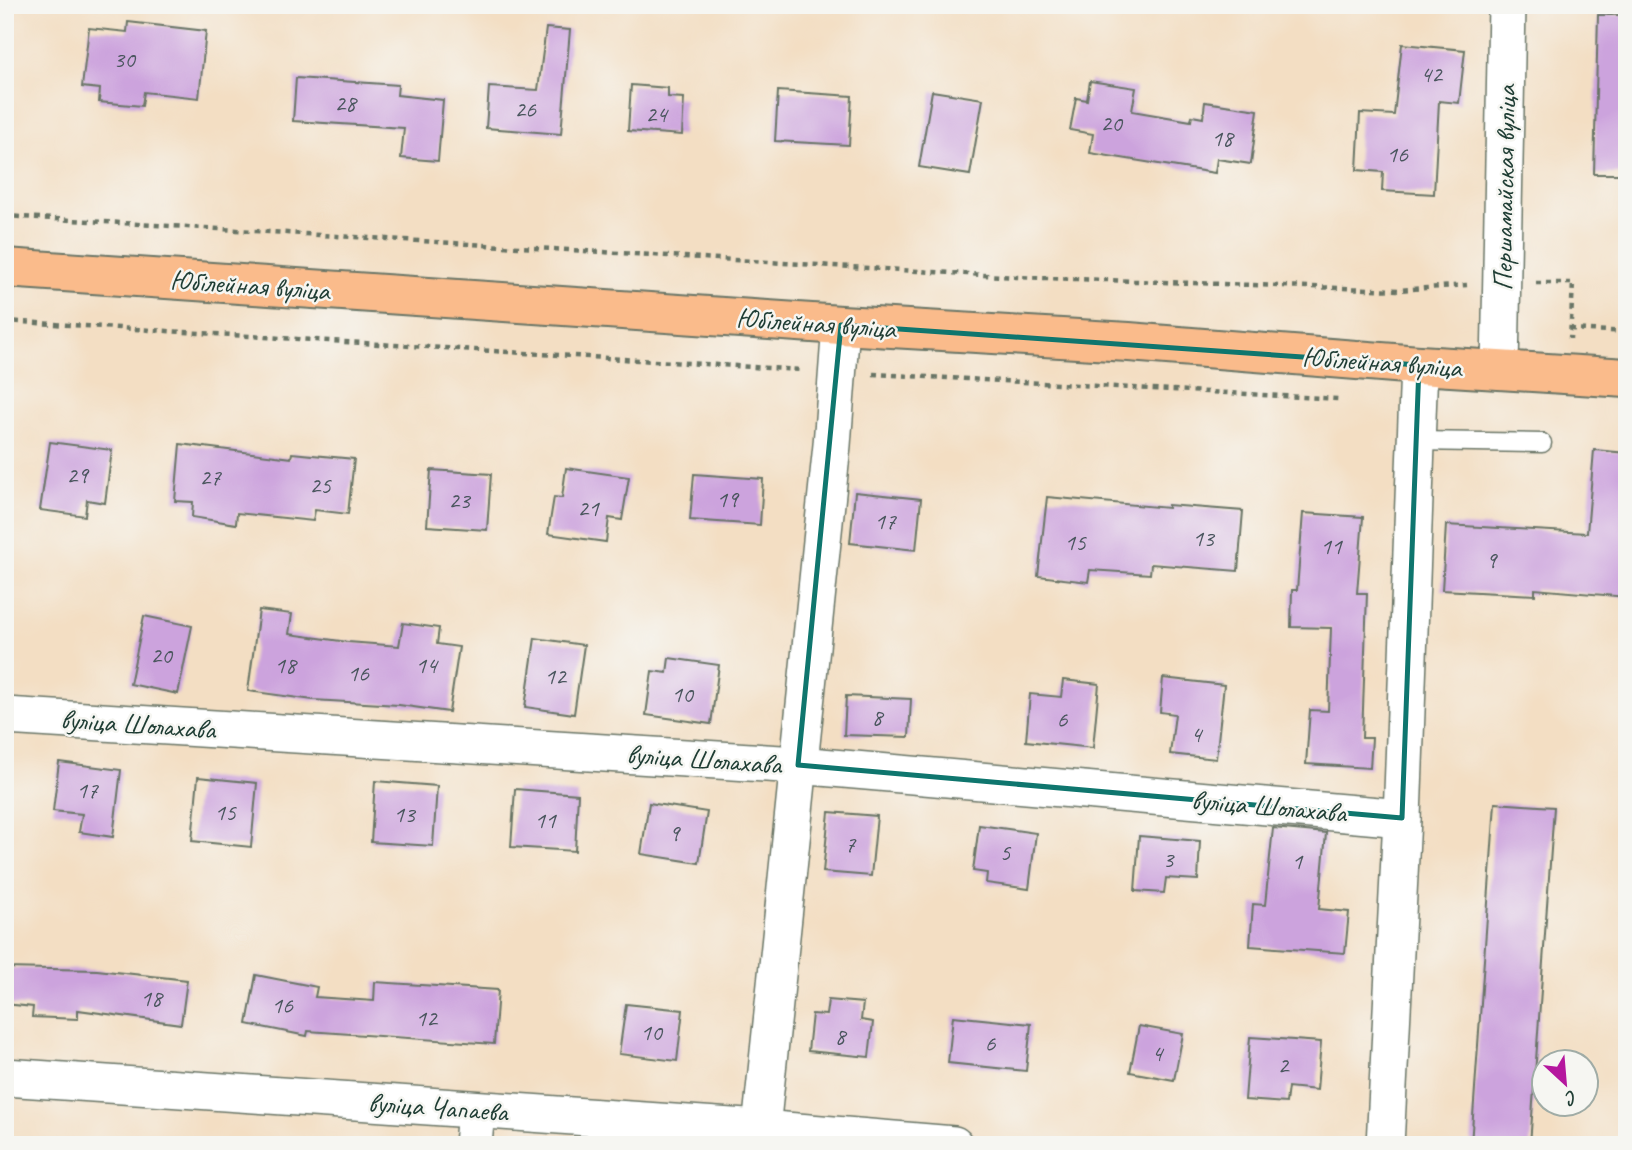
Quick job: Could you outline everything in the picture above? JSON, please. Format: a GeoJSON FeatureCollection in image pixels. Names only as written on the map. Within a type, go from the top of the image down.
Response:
{"type":"FeatureCollection","features":[{"type":"Feature","properties":{"kind":"main road","name":"Юбілейная вуліца"},"geometry":{"type":"LineString","coordinates":[[5,268],[1129,342],[1627,378]]}},
{"type":"Feature","properties":{"kind":"street","name":"Першамайская вуліца"},"geometry":{"type":"LineString","coordinates":[[1500,370],[1507,5]]}},
{"type":"Feature","properties":{"kind":"street"},"geometry":{"type":"LineString","coordinates":[[761,1129],[832,446],[841,325]]}},
{"type":"Feature","properties":{"kind":"street"},"geometry":{"type":"LineString","coordinates":[[1385,1145],[1402,818],[1419,365]]}},
{"type":"Feature","properties":{"kind":"street","name":"вуліца Шолахава"},"geometry":{"type":"LineString","coordinates":[[5,716],[798,765],[1402,818]]}},
{"type":"Feature","properties":{"kind":"street","name":"вуліца Чапаева"},"geometry":{"type":"LineString","coordinates":[[5,1077],[475,1127],[761,1129],[954,1145]]}},
{"type":"Feature","properties":{"kind":"lane"},"geometry":{"type":"LineString","coordinates":[[1415,441],[1542,443]]}},
{"type":"Feature","properties":{"kind":"path"},"geometry":{"type":"LineString","coordinates":[[5,216],[1017,277],[1399,290],[1502,283],[1573,284],[1570,329],[1627,332]]}},
{"type":"Feature","properties":{"kind":"highlighted area"},"geometry":{"type":"Polygon","coordinates":[[[841,325],[1419,365],[1402,818],[798,765],[841,325]]]}},
{"type":"Feature","properties":{"kind":"building"},"geometry":{"type":"Polygon","coordinates":[[[1598,15],[1627,15],[1627,174],[1594,174],[1598,15]]]}},
{"type":"Feature","properties":{"kind":"building"},"geometry":{"type":"Polygon","coordinates":[[[128,22],[206,31],[199,98],[144,92],[142,106],[99,102],[100,89],[82,87],[89,28],[127,32],[128,22]]]}},
{"type":"Feature","properties":{"kind":"building"},"geometry":{"type":"Polygon","coordinates":[[[546,28],[570,30],[561,134],[486,128],[489,87],[538,90],[546,28]]]}},
{"type":"Feature","properties":{"kind":"building"},"geometry":{"type":"Polygon","coordinates":[[[1402,44],[1465,50],[1459,103],[1439,101],[1434,194],[1382,191],[1383,172],[1357,170],[1360,113],[1394,115],[1402,44]]]}},
{"type":"Feature","properties":{"kind":"building"},"geometry":{"type":"Polygon","coordinates":[[[296,78],[398,85],[397,95],[443,100],[438,161],[401,158],[404,128],[293,121],[296,78]]]}},
{"type":"Feature","properties":{"kind":"building"},"geometry":{"type":"Polygon","coordinates":[[[1090,81],[1136,88],[1132,111],[1191,121],[1192,116],[1203,118],[1205,102],[1258,110],[1251,164],[1217,159],[1215,173],[1090,153],[1093,134],[1070,130],[1076,98],[1087,100],[1090,81]]]}},
{"type":"Feature","properties":{"kind":"building"},"geometry":{"type":"Polygon","coordinates":[[[631,85],[668,88],[668,97],[684,98],[682,135],[628,131],[631,85]]]}},
{"type":"Feature","properties":{"kind":"building"},"geometry":{"type":"Polygon","coordinates":[[[778,91],[852,96],[849,145],[775,141],[778,91]]]}},
{"type":"Feature","properties":{"kind":"building"},"geometry":{"type":"Polygon","coordinates":[[[932,91],[983,99],[970,175],[919,167],[932,91]]]}},
{"type":"Feature","properties":{"kind":"building"},"geometry":{"type":"Polygon","coordinates":[[[50,442],[112,450],[105,503],[87,500],[85,516],[40,510],[50,442]]]}},
{"type":"Feature","properties":{"kind":"building"},"geometry":{"type":"Polygon","coordinates":[[[180,444],[291,458],[292,453],[354,459],[348,514],[315,510],[313,521],[237,513],[236,524],[192,517],[193,502],[175,501],[180,444]]]}},
{"type":"Feature","properties":{"kind":"building"},"geometry":{"type":"Polygon","coordinates":[[[1594,450],[1627,453],[1627,597],[1535,589],[1535,595],[1442,590],[1446,525],[1587,533],[1594,450]]]}},
{"type":"Feature","properties":{"kind":"building"},"geometry":{"type":"Polygon","coordinates":[[[566,468],[629,477],[622,520],[609,518],[606,542],[548,534],[554,497],[562,498],[566,468]]]}},
{"type":"Feature","properties":{"kind":"building"},"geometry":{"type":"Polygon","coordinates":[[[431,470],[491,474],[487,530],[427,526],[431,470]]]}},
{"type":"Feature","properties":{"kind":"building"},"geometry":{"type":"Polygon","coordinates":[[[694,474],[763,479],[760,525],[690,520],[694,474]]]}},
{"type":"Feature","properties":{"kind":"building"},"geometry":{"type":"Polygon","coordinates":[[[855,492],[921,499],[916,550],[850,543],[855,492]]]}},
{"type":"Feature","properties":{"kind":"building"},"geometry":{"type":"Polygon","coordinates":[[[1047,497],[1168,508],[1168,505],[1243,511],[1238,571],[1151,564],[1150,574],[1090,570],[1088,582],[1038,576],[1047,497]]]}},
{"type":"Feature","properties":{"kind":"building"},"geometry":{"type":"Polygon","coordinates":[[[1303,513],[1363,517],[1357,593],[1367,593],[1362,738],[1372,738],[1370,768],[1306,764],[1310,710],[1328,711],[1331,628],[1291,627],[1292,590],[1297,590],[1303,513]]]}},
{"type":"Feature","properties":{"kind":"building"},"geometry":{"type":"Polygon","coordinates":[[[259,610],[292,614],[289,634],[348,642],[399,646],[403,623],[439,628],[437,644],[459,647],[449,712],[399,705],[313,700],[248,691],[259,610]]]}},
{"type":"Feature","properties":{"kind":"building"},"geometry":{"type":"Polygon","coordinates":[[[144,616],[192,626],[178,694],[130,684],[144,616]]]}},
{"type":"Feature","properties":{"kind":"building"},"geometry":{"type":"Polygon","coordinates":[[[535,638],[584,645],[574,714],[525,707],[535,638]]]}},
{"type":"Feature","properties":{"kind":"building"},"geometry":{"type":"Polygon","coordinates":[[[669,658],[719,665],[711,724],[646,715],[652,671],[667,673],[669,658]]]}},
{"type":"Feature","properties":{"kind":"building"},"geometry":{"type":"Polygon","coordinates":[[[1163,678],[1224,685],[1216,759],[1170,754],[1175,714],[1160,712],[1163,678]]]}},
{"type":"Feature","properties":{"kind":"building"},"geometry":{"type":"Polygon","coordinates":[[[1063,680],[1099,684],[1093,748],[1026,741],[1030,694],[1061,697],[1063,680]]]}},
{"type":"Feature","properties":{"kind":"building"},"geometry":{"type":"Polygon","coordinates":[[[846,696],[911,699],[909,737],[844,735],[846,696]]]}},
{"type":"Feature","properties":{"kind":"building"},"geometry":{"type":"Polygon","coordinates":[[[59,762],[121,770],[113,837],[79,832],[82,814],[53,811],[59,762]]]}},
{"type":"Feature","properties":{"kind":"building"},"geometry":{"type":"Polygon","coordinates":[[[198,777],[257,783],[251,847],[192,841],[198,777]]]}},
{"type":"Feature","properties":{"kind":"building"},"geometry":{"type":"Polygon","coordinates":[[[375,781],[437,786],[433,846],[371,842],[375,781]]]}},
{"type":"Feature","properties":{"kind":"building"},"geometry":{"type":"Polygon","coordinates":[[[515,789],[578,794],[575,851],[511,847],[515,789]]]}},
{"type":"Feature","properties":{"kind":"building"},"geometry":{"type":"Polygon","coordinates":[[[649,803],[707,812],[699,863],[641,854],[649,803]]]}},
{"type":"Feature","properties":{"kind":"building"},"geometry":{"type":"Polygon","coordinates":[[[1495,803],[1554,807],[1537,1048],[1530,1048],[1530,1145],[1471,1145],[1495,803]]]}},
{"type":"Feature","properties":{"kind":"building"},"geometry":{"type":"Polygon","coordinates":[[[829,812],[877,816],[871,876],[823,872],[829,812]]]}},
{"type":"Feature","properties":{"kind":"building"},"geometry":{"type":"Polygon","coordinates":[[[979,825],[1036,833],[1029,889],[986,883],[987,873],[973,871],[979,825]]]}},
{"type":"Feature","properties":{"kind":"building"},"geometry":{"type":"Polygon","coordinates":[[[1273,828],[1326,833],[1319,909],[1349,912],[1345,953],[1250,946],[1253,904],[1265,905],[1273,828]]]}},
{"type":"Feature","properties":{"kind":"building"},"geometry":{"type":"Polygon","coordinates":[[[1139,836],[1200,841],[1198,880],[1166,878],[1164,893],[1135,891],[1139,836]]]}},
{"type":"Feature","properties":{"kind":"building"},"geometry":{"type":"Polygon","coordinates":[[[5,968],[97,970],[187,980],[181,1024],[78,1010],[78,1019],[32,1017],[33,1007],[5,1004],[5,968]]]}},
{"type":"Feature","properties":{"kind":"building"},"geometry":{"type":"Polygon","coordinates":[[[256,975],[317,987],[315,997],[374,1001],[375,982],[498,990],[494,1044],[308,1031],[307,1036],[247,1024],[256,975]]]}},
{"type":"Feature","properties":{"kind":"building"},"geometry":{"type":"Polygon","coordinates":[[[828,1000],[863,1003],[861,1020],[873,1022],[869,1057],[808,1051],[812,1014],[826,1015],[828,1000]]]}},
{"type":"Feature","properties":{"kind":"building"},"geometry":{"type":"Polygon","coordinates":[[[626,1004],[683,1010],[677,1061],[619,1054],[626,1004]]]}},
{"type":"Feature","properties":{"kind":"building"},"geometry":{"type":"Polygon","coordinates":[[[953,1016],[1031,1024],[1026,1071],[948,1063],[953,1016]]]}},
{"type":"Feature","properties":{"kind":"building"},"geometry":{"type":"Polygon","coordinates":[[[1139,1026],[1183,1034],[1174,1080],[1130,1072],[1139,1026]]]}},
{"type":"Feature","properties":{"kind":"building"},"geometry":{"type":"Polygon","coordinates":[[[1250,1037],[1321,1042],[1317,1090],[1288,1087],[1286,1103],[1245,1100],[1250,1037]]]}}]}
